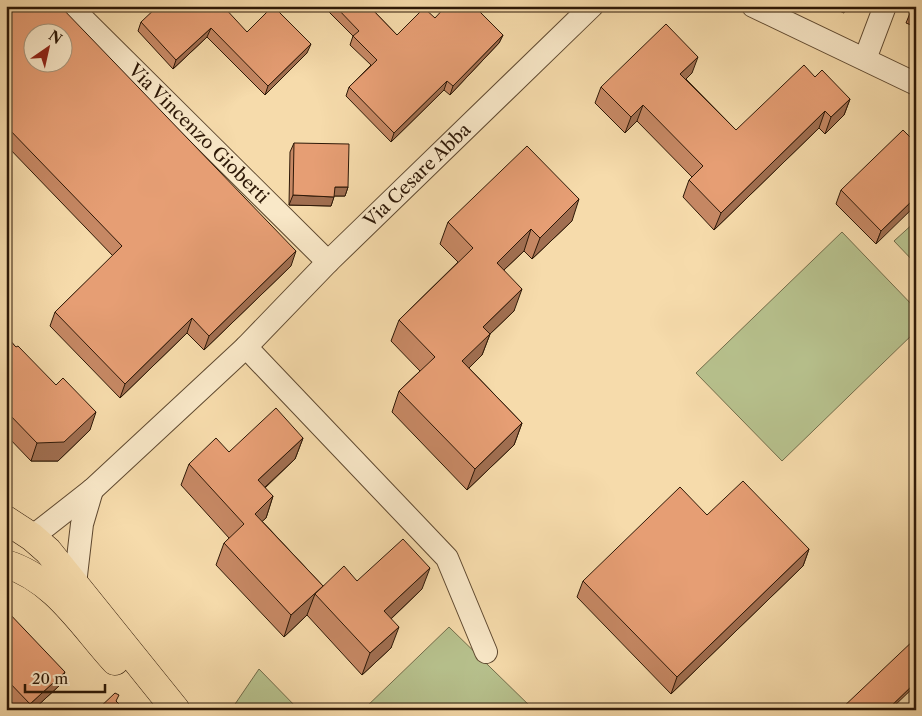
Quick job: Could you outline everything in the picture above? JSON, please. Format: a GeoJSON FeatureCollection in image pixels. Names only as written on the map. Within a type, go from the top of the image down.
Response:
{"type":"FeatureCollection","features":[{"type":"Feature","properties":{"kind":"main road"},"geometry":{"type":"LineString","coordinates":[[6,520],[32,537],[48,551],[176,710]]}},
{"type":"Feature","properties":{"kind":"main road"},"geometry":{"type":"LineString","coordinates":[[6,564],[29,573],[51,588],[98,643],[162,710]]}},
{"type":"Feature","properties":{"kind":"street","name":"Via Vincenzo Gioberti"},"geometry":{"type":"LineString","coordinates":[[70,6],[328,262]]}},
{"type":"Feature","properties":{"kind":"street","name":"Via Cesare Abba"},"geometry":{"type":"LineString","coordinates":[[32,537],[92,490],[246,347],[328,262],[592,6]]}},
{"type":"Feature","properties":{"kind":"street"},"geometry":{"type":"LineString","coordinates":[[752,6],[916,84]]}},
{"type":"Feature","properties":{"kind":"street"},"geometry":{"type":"LineString","coordinates":[[865,59],[885,6]]}},
{"type":"Feature","properties":{"kind":"street"},"geometry":{"type":"LineString","coordinates":[[246,347],[447,558],[486,652]]}},
{"type":"Feature","properties":{"kind":"street"},"geometry":{"type":"LineString","coordinates":[[76,584],[82,524],[92,490]]}},
{"type":"Feature","properties":{"kind":"green space"},"geometry":{"type":"Polygon","coordinates":[[[916,221],[916,264],[894,241],[916,221]]]}},
{"type":"Feature","properties":{"kind":"green space"},"geometry":{"type":"Polygon","coordinates":[[[842,232],[916,309],[916,331],[782,461],[696,373],[842,232]]]}},
{"type":"Feature","properties":{"kind":"green space"},"geometry":{"type":"Polygon","coordinates":[[[449,627],[534,710],[363,710],[449,627]]]}},
{"type":"Feature","properties":{"kind":"green space"},"geometry":{"type":"Polygon","coordinates":[[[259,669],[299,710],[231,710],[259,669]]]}},
{"type":"Feature","properties":{"kind":"building"},"geometry":{"type":"Polygon","coordinates":[[[6,6],[60,6],[296,251],[209,336],[192,318],[125,384],[55,312],[122,246],[6,126],[6,6]]]}},
{"type":"Feature","properties":{"kind":"building"},"geometry":{"type":"Polygon","coordinates":[[[158,6],[184,6],[188,11],[194,6],[223,6],[247,32],[273,6],[311,44],[268,86],[211,28],[176,60],[141,22],[158,6]]]}},
{"type":"Feature","properties":{"kind":"building"},"geometry":{"type":"Polygon","coordinates":[[[335,6],[369,6],[397,35],[424,8],[435,18],[446,6],[474,6],[503,35],[453,86],[447,81],[394,133],[349,87],[377,60],[353,36],[359,31],[335,6]]]}},
{"type":"Feature","properties":{"kind":"building"},"geometry":{"type":"Polygon","coordinates":[[[913,6],[916,6],[916,16],[910,14],[913,6]]]}},
{"type":"Feature","properties":{"kind":"building"},"geometry":{"type":"Polygon","coordinates":[[[666,24],[698,57],[680,74],[736,130],[804,65],[815,77],[822,70],[850,99],[831,117],[825,111],[721,213],[689,180],[703,166],[643,105],[631,117],[601,87],[666,24]]]}},
{"type":"Feature","properties":{"kind":"building"},"geometry":{"type":"Polygon","coordinates":[[[903,130],[916,143],[916,197],[881,231],[841,190],[903,130]]]}},
{"type":"Feature","properties":{"kind":"building"},"geometry":{"type":"Polygon","coordinates":[[[294,143],[349,144],[348,187],[335,187],[334,197],[293,195],[294,143]]]}},
{"type":"Feature","properties":{"kind":"building"},"geometry":{"type":"Polygon","coordinates":[[[527,146],[579,199],[540,238],[531,229],[497,263],[522,289],[483,327],[490,334],[462,361],[522,423],[475,469],[399,391],[435,357],[399,320],[473,248],[448,222],[527,146]]]}},
{"type":"Feature","properties":{"kind":"building"},"geometry":{"type":"Polygon","coordinates":[[[6,336],[56,385],[63,378],[96,412],[64,442],[37,443],[6,411],[6,336]]]}},
{"type":"Feature","properties":{"kind":"building"},"geometry":{"type":"Polygon","coordinates":[[[276,408],[303,438],[258,480],[273,496],[255,514],[323,586],[291,615],[224,543],[244,524],[189,464],[216,438],[229,452],[276,408]]]}},
{"type":"Feature","properties":{"kind":"building"},"geometry":{"type":"Polygon","coordinates":[[[743,481],[809,549],[677,677],[583,581],[680,487],[707,515],[743,481]]]}},
{"type":"Feature","properties":{"kind":"building"},"geometry":{"type":"Polygon","coordinates":[[[403,539],[430,568],[384,611],[399,627],[370,653],[315,594],[344,566],[357,581],[403,539]]]}},
{"type":"Feature","properties":{"kind":"building"},"geometry":{"type":"Polygon","coordinates":[[[6,610],[65,672],[30,704],[6,679],[6,610]]]}},
{"type":"Feature","properties":{"kind":"building"},"geometry":{"type":"Polygon","coordinates":[[[916,638],[916,682],[887,710],[840,710],[916,638]]]}},
{"type":"Feature","properties":{"kind":"building"},"geometry":{"type":"Polygon","coordinates":[[[115,693],[119,695],[116,701],[125,710],[97,710],[115,693]]]}}]}
